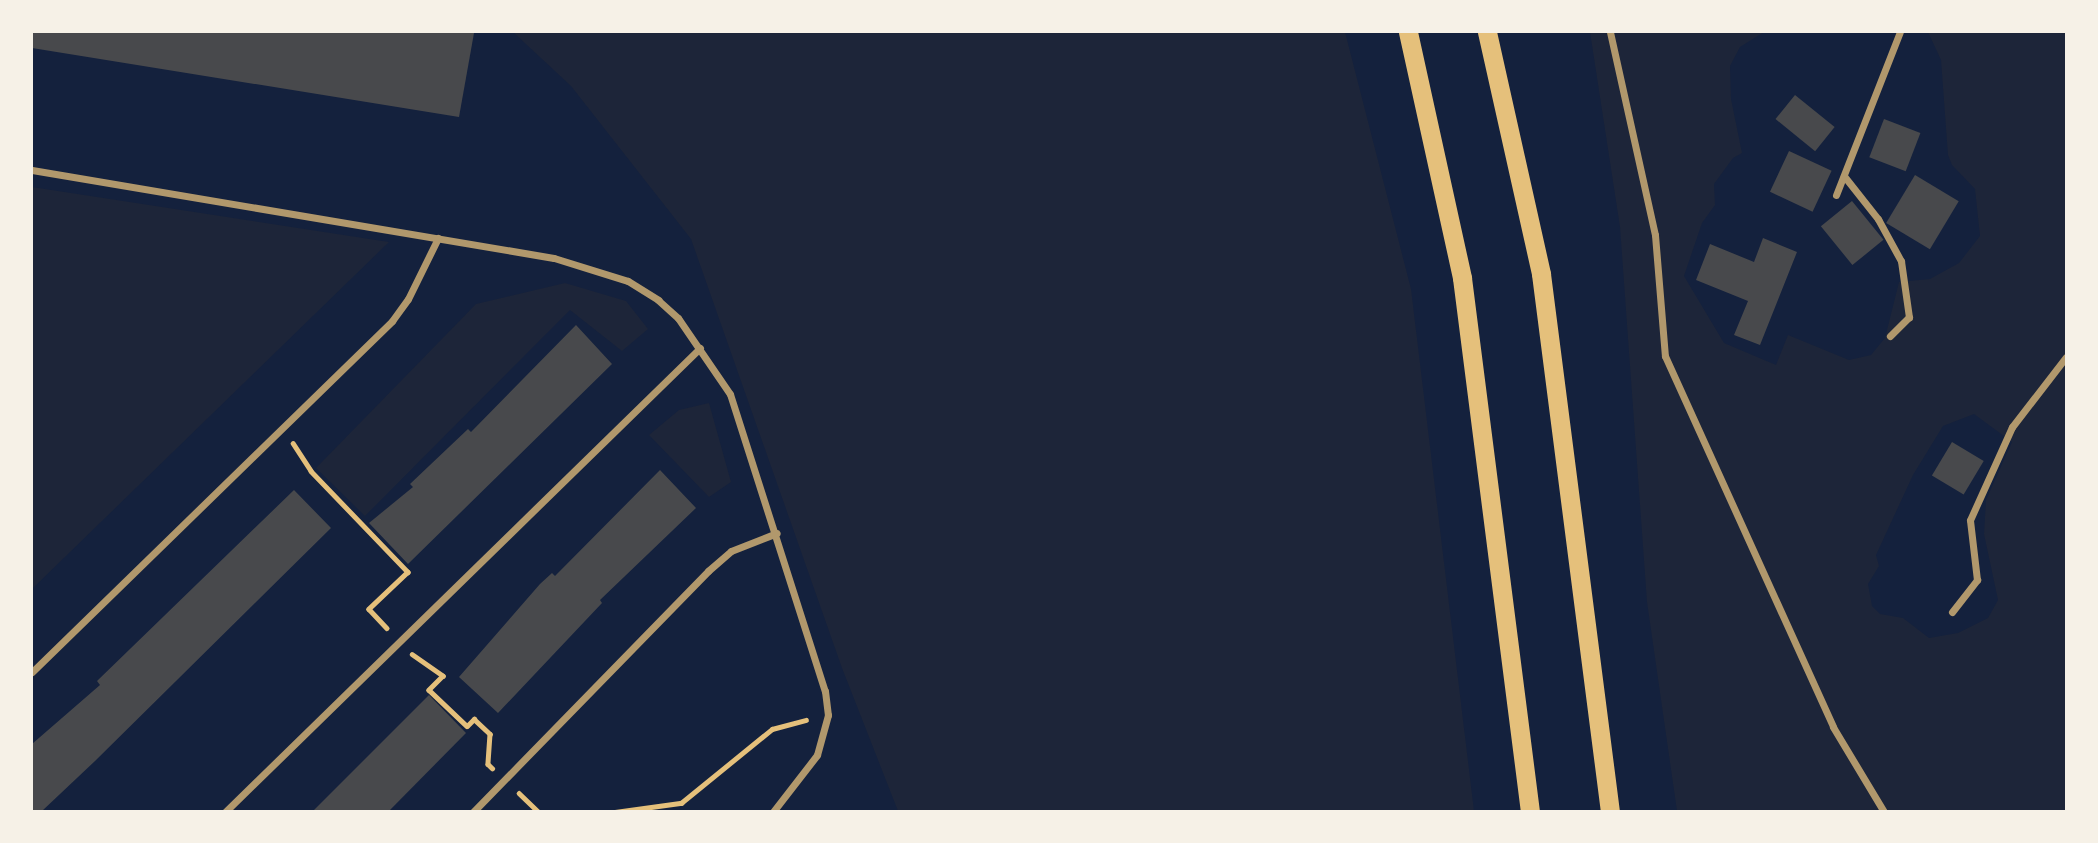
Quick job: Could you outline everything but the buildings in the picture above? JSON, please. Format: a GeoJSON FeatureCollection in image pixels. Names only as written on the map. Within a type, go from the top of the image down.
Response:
{"type":"FeatureCollection","features":[{"type":"Feature","properties":{"kind":"highway"},"geometry":{"type":"LineString","coordinates":[[1408,32],[1462,278],[1530,811]]}},
{"type":"Feature","properties":{"kind":"highway"},"geometry":{"type":"LineString","coordinates":[[1487,32],[1541,274],[1610,811]]}},
{"type":"Feature","properties":{"kind":"street"},"geometry":{"type":"LineString","coordinates":[[1610,32],[1655,235],[1665,356],[1833,727],[1884,811]]}},
{"type":"Feature","properties":{"kind":"street"},"geometry":{"type":"LineString","coordinates":[[1836,195],[1900,32]]}},
{"type":"Feature","properties":{"kind":"street"},"geometry":{"type":"LineString","coordinates":[[32,170],[554,258],[628,281],[678,318],[730,394],[777,533],[825,691],[828,715],[817,755],[774,811]]}},
{"type":"Feature","properties":{"kind":"street"},"geometry":{"type":"LineString","coordinates":[[1844,176],[1878,219],[1901,261],[1909,317],[1890,335]]}},
{"type":"Feature","properties":{"kind":"street"},"geometry":{"type":"LineString","coordinates":[[32,672],[392,321],[438,238]]}},
{"type":"Feature","properties":{"kind":"street"},"geometry":{"type":"LineString","coordinates":[[225,811],[700,348]]}},
{"type":"Feature","properties":{"kind":"street"},"geometry":{"type":"LineString","coordinates":[[1952,612],[1977,580],[1970,520],[2001,450],[2012,427],[2067,357]]}},
{"type":"Feature","properties":{"kind":"street"},"geometry":{"type":"LineString","coordinates":[[473,811],[708,570],[742,545],[777,533]]}},
{"type":"Feature","properties":{"kind":"path"},"geometry":{"type":"LineString","coordinates":[[283,428],[311,471],[408,572],[369,609],[400,641],[443,676],[429,690],[467,726],[474,719],[490,734]]}},
{"type":"Feature","properties":{"kind":"path"},"geometry":{"type":"LineString","coordinates":[[615,811],[681,803],[772,729],[828,715]]}},
{"type":"Feature","properties":{"kind":"shaded area"},"geometry":{"type":"Polygon","coordinates":[[[513,32],[1345,32],[1411,289],[1474,811],[898,811],[842,668],[691,239],[571,86],[513,32]]]}},
{"type":"Feature","properties":{"kind":"shaded area"},"geometry":{"type":"Polygon","coordinates":[[[1590,32],[1764,32],[1740,47],[1730,66],[1731,99],[1742,153],[1733,158],[1714,184],[1715,205],[1702,223],[1684,276],[1724,343],[1776,365],[1788,335],[1849,360],[1871,355],[1885,338],[1899,282],[1930,279],[1959,263],[1980,236],[1975,189],[1952,165],[1948,155],[1941,60],[1928,32],[2066,32],[2066,811],[1677,811],[1647,602],[1620,227],[1590,32]],[[1974,414],[1943,426],[1913,475],[1876,555],[1879,566],[1868,584],[1872,606],[1880,614],[1903,618],[1929,638],[1958,633],[1988,618],[1998,600],[1984,534],[1986,500],[2012,442],[1974,414]]]}},
{"type":"Feature","properties":{"kind":"shaded area"},"geometry":{"type":"Polygon","coordinates":[[[32,187],[389,242],[32,589],[32,187]]]}},
{"type":"Feature","properties":{"kind":"shaded area"},"geometry":{"type":"Polygon","coordinates":[[[565,283],[626,301],[648,329],[622,351],[570,310],[365,516],[316,468],[476,304],[565,283]]]}},
{"type":"Feature","properties":{"kind":"shaded area"},"geometry":{"type":"Polygon","coordinates":[[[709,403],[731,482],[709,497],[649,435],[679,410],[709,403]]]}}]}
